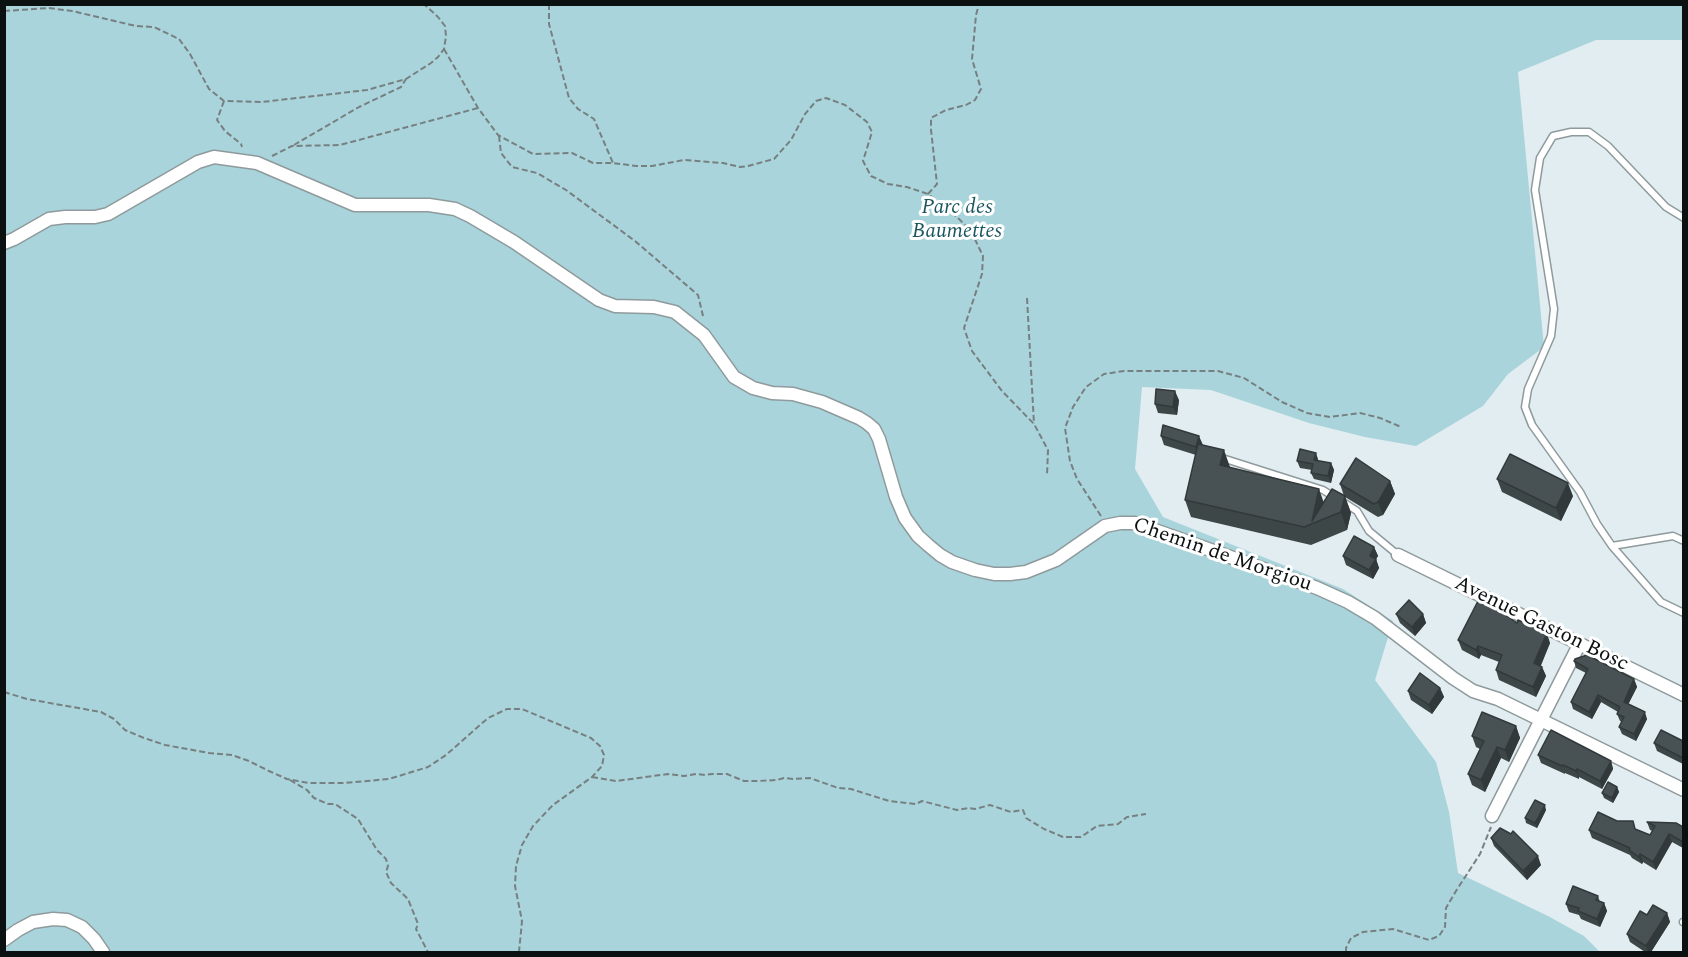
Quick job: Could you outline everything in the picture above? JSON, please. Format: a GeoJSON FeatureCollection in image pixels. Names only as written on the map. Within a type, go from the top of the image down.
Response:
{"type":"FeatureCollection","features":[{"type":"Feature","properties":{"kind":"street","name":"Chemin de Morgiou"},"geometry":{"type":"LineString","coordinates":[[4,243],[49,219],[94,217],[108,214],[204,160],[220,157],[252,162],[355,205],[429,206],[454,209],[514,242],[604,303],[615,306],[661,308],[675,312],[704,335],[734,377],[742,383],[762,391],[793,394],[822,402],[859,418],[871,426],[879,439],[896,497],[908,524],[934,550],[958,564],[994,574],[1026,572],[1056,560],[1105,526],[1135,523],[1328,592],[1375,618],[1473,691],[1498,699],[1683,790]]}},
{"type":"Feature","properties":{"kind":"street","name":"Avenue Gaston Bosc"},"geometry":{"type":"LineString","coordinates":[[1398,555],[1683,695]]}},
{"type":"Feature","properties":{"kind":"street"},"geometry":{"type":"LineString","coordinates":[[1492,816],[1580,645]]}},
{"type":"Feature","properties":{"kind":"street"},"geometry":{"type":"LineString","coordinates":[[4,940],[33,922],[53,919],[68,920],[82,927],[103,952]]}},
{"type":"Feature","properties":{"kind":"lane"},"geometry":{"type":"LineString","coordinates":[[1683,218],[1666,207],[1608,146],[1589,132],[1571,132],[1553,136],[1540,158],[1535,190],[1554,309],[1551,336],[1528,389],[1525,407],[1532,425],[1580,492],[1612,546],[1661,602],[1683,613]]}},
{"type":"Feature","properties":{"kind":"lane"},"geometry":{"type":"LineString","coordinates":[[1213,455],[1323,490],[1357,511],[1369,531],[1398,555]]}},
{"type":"Feature","properties":{"kind":"lane"},"geometry":{"type":"LineString","coordinates":[[1612,546],[1673,536],[1683,540]]}},
{"type":"Feature","properties":{"kind":"path"},"geometry":{"type":"LineString","coordinates":[[4,11],[49,8],[136,26],[154,27],[179,39],[209,89],[224,101],[262,102],[367,90],[406,79],[431,63],[444,49],[445,26],[424,4]]}},
{"type":"Feature","properties":{"kind":"path"},"geometry":{"type":"LineString","coordinates":[[549,4],[549,24],[569,98],[578,109],[594,119],[613,163]]}},
{"type":"Feature","properties":{"kind":"path"},"geometry":{"type":"LineString","coordinates":[[928,194],[937,184],[931,130],[932,118],[946,110],[975,100],[981,89],[972,60],[979,4]]}},
{"type":"Feature","properties":{"kind":"path"},"geometry":{"type":"LineString","coordinates":[[444,49],[478,108],[498,135],[533,154],[572,153],[592,163],[652,166],[684,160],[723,163],[740,167],[774,159],[790,140],[805,114],[816,101],[826,98],[845,105],[867,122],[872,132],[863,161],[871,176],[888,184],[928,194],[971,231],[983,256],[982,274],[964,328],[972,351],[1002,391],[1034,424],[1048,450],[1047,476]]}},
{"type":"Feature","properties":{"kind":"path"},"geometry":{"type":"LineString","coordinates":[[224,101],[217,120],[225,131],[241,144],[252,162],[292,146],[359,107],[401,87],[406,79]]}},
{"type":"Feature","properties":{"kind":"path"},"geometry":{"type":"LineString","coordinates":[[292,146],[340,146],[478,108]]}},
{"type":"Feature","properties":{"kind":"path"},"geometry":{"type":"LineString","coordinates":[[498,135],[501,153],[512,167],[537,173],[566,190],[635,241],[698,295],[703,317]]}},
{"type":"Feature","properties":{"kind":"path"},"geometry":{"type":"LineString","coordinates":[[1027,298],[1034,424]]}},
{"type":"Feature","properties":{"kind":"path"},"geometry":{"type":"LineString","coordinates":[[1105,526],[1099,511],[1077,479],[1070,461],[1065,428],[1073,406],[1086,387],[1104,374],[1124,371],[1218,371],[1245,378],[1282,402],[1307,413],[1330,417],[1360,413],[1401,427]]}},
{"type":"Feature","properties":{"kind":"path"},"geometry":{"type":"LineString","coordinates":[[4,692],[27,699],[101,712],[114,718],[126,730],[165,745],[209,753],[232,754],[287,779],[307,790],[314,798],[334,804],[358,819],[377,850],[386,859],[391,883],[408,900],[418,924],[416,929],[428,952]]}},
{"type":"Feature","properties":{"kind":"path"},"geometry":{"type":"LineString","coordinates":[[287,779],[309,783],[344,783],[389,779],[411,774],[428,767],[446,755],[488,718],[507,710],[522,709],[591,738],[600,746],[604,755],[602,766],[592,777],[553,805],[533,826],[522,845],[516,866],[515,886],[522,921],[519,952]]}},
{"type":"Feature","properties":{"kind":"path"},"geometry":{"type":"LineString","coordinates":[[592,777],[616,781],[668,774],[684,776],[727,774],[744,781],[810,778],[838,789],[850,789],[889,801],[916,804],[922,801],[957,810],[990,805],[1011,812],[1023,810],[1026,818],[1063,837],[1081,837],[1097,826],[1118,824],[1127,817],[1146,814]]}},
{"type":"Feature","properties":{"kind":"path"},"geometry":{"type":"LineString","coordinates":[[1346,952],[1352,938],[1363,932],[1393,929],[1429,940],[1439,936],[1445,927],[1446,908],[1480,854],[1492,825],[1492,816]]}},
{"type":"Feature","properties":{"kind":"green space","name":"Parc des Baumettes"},"geometry":{"type":"Polygon","coordinates":[[[5,5],[1683,5],[1683,40],[1596,40],[1518,72],[1544,347],[1508,374],[1483,406],[1416,446],[1365,437],[1309,423],[1211,390],[1142,387],[1135,469],[1163,517],[1343,589],[1393,621],[1375,680],[1436,762],[1449,812],[1458,873],[1584,936],[1600,952],[5,952],[5,5]]]}},
{"type":"Feature","properties":{"kind":"building"},"geometry":{"type":"Polygon","coordinates":[[[1156,389],[1175,391],[1173,407],[1155,404],[1156,389]]]}},
{"type":"Feature","properties":{"kind":"building"},"geometry":{"type":"Polygon","coordinates":[[[1163,425],[1199,436],[1196,447],[1161,436],[1163,425]]]}},
{"type":"Feature","properties":{"kind":"building"},"geometry":{"type":"Polygon","coordinates":[[[1198,444],[1224,450],[1220,465],[1319,489],[1312,521],[1332,489],[1345,496],[1341,512],[1304,527],[1185,500],[1198,444]]]}},
{"type":"Feature","properties":{"kind":"building"},"geometry":{"type":"Polygon","coordinates":[[[1300,449],[1316,453],[1314,460],[1331,463],[1328,476],[1311,473],[1313,464],[1297,461],[1300,449]]]}},
{"type":"Feature","properties":{"kind":"building"},"geometry":{"type":"Polygon","coordinates":[[[1510,454],[1568,483],[1556,508],[1497,479],[1510,454]]]}},
{"type":"Feature","properties":{"kind":"building"},"geometry":{"type":"Polygon","coordinates":[[[1356,458],[1390,481],[1378,502],[1374,504],[1340,484],[1356,458]]]}},
{"type":"Feature","properties":{"kind":"building"},"geometry":{"type":"Polygon","coordinates":[[[1354,536],[1374,547],[1370,556],[1376,559],[1369,570],[1343,556],[1354,536]]]}},
{"type":"Feature","properties":{"kind":"building"},"geometry":{"type":"Polygon","coordinates":[[[1479,599],[1498,607],[1497,609],[1517,623],[1518,620],[1547,633],[1534,663],[1542,667],[1533,687],[1496,670],[1502,655],[1478,646],[1476,650],[1458,640],[1479,599]]]}},
{"type":"Feature","properties":{"kind":"building"},"geometry":{"type":"Polygon","coordinates":[[[1409,600],[1423,614],[1412,627],[1396,614],[1409,600]]]}},
{"type":"Feature","properties":{"kind":"building"},"geometry":{"type":"Polygon","coordinates":[[[1587,655],[1634,679],[1624,702],[1645,712],[1634,734],[1619,727],[1624,717],[1617,714],[1620,707],[1598,695],[1589,712],[1571,702],[1588,669],[1574,661],[1587,655]]]}},
{"type":"Feature","properties":{"kind":"building"},"geometry":{"type":"Polygon","coordinates":[[[1420,673],[1440,688],[1429,705],[1408,691],[1420,673]]]}},
{"type":"Feature","properties":{"kind":"building"},"geometry":{"type":"Polygon","coordinates":[[[1482,712],[1516,726],[1505,750],[1497,747],[1481,780],[1468,774],[1484,741],[1472,736],[1482,712]]]}},
{"type":"Feature","properties":{"kind":"building"},"geometry":{"type":"Polygon","coordinates":[[[1551,730],[1611,761],[1600,781],[1577,769],[1576,771],[1562,766],[1538,755],[1551,730]]]}},
{"type":"Feature","properties":{"kind":"building"},"geometry":{"type":"Polygon","coordinates":[[[1661,730],[1683,741],[1683,758],[1654,743],[1661,730]]]}},
{"type":"Feature","properties":{"kind":"building"},"geometry":{"type":"Polygon","coordinates":[[[1608,782],[1617,787],[1612,798],[1602,793],[1608,782]]]}},
{"type":"Feature","properties":{"kind":"building"},"geometry":{"type":"Polygon","coordinates":[[[1535,800],[1545,805],[1535,823],[1525,818],[1535,800]]]}},
{"type":"Feature","properties":{"kind":"building"},"geometry":{"type":"Polygon","coordinates":[[[1598,812],[1617,821],[1633,821],[1635,829],[1650,835],[1655,826],[1647,822],[1676,823],[1683,827],[1683,842],[1669,834],[1653,862],[1640,854],[1639,857],[1629,850],[1630,848],[1589,830],[1598,812]]]}},
{"type":"Feature","properties":{"kind":"building"},"geometry":{"type":"Polygon","coordinates":[[[1500,828],[1511,834],[1513,831],[1538,856],[1523,871],[1491,838],[1500,828]]]}},
{"type":"Feature","properties":{"kind":"building"},"geometry":{"type":"Polygon","coordinates":[[[1573,886],[1598,896],[1596,900],[1604,903],[1597,919],[1578,911],[1579,908],[1566,904],[1573,886]]]}},
{"type":"Feature","properties":{"kind":"building"},"geometry":{"type":"Polygon","coordinates":[[[1653,905],[1667,913],[1646,946],[1627,934],[1640,911],[1647,915],[1653,905]]]}}]}
